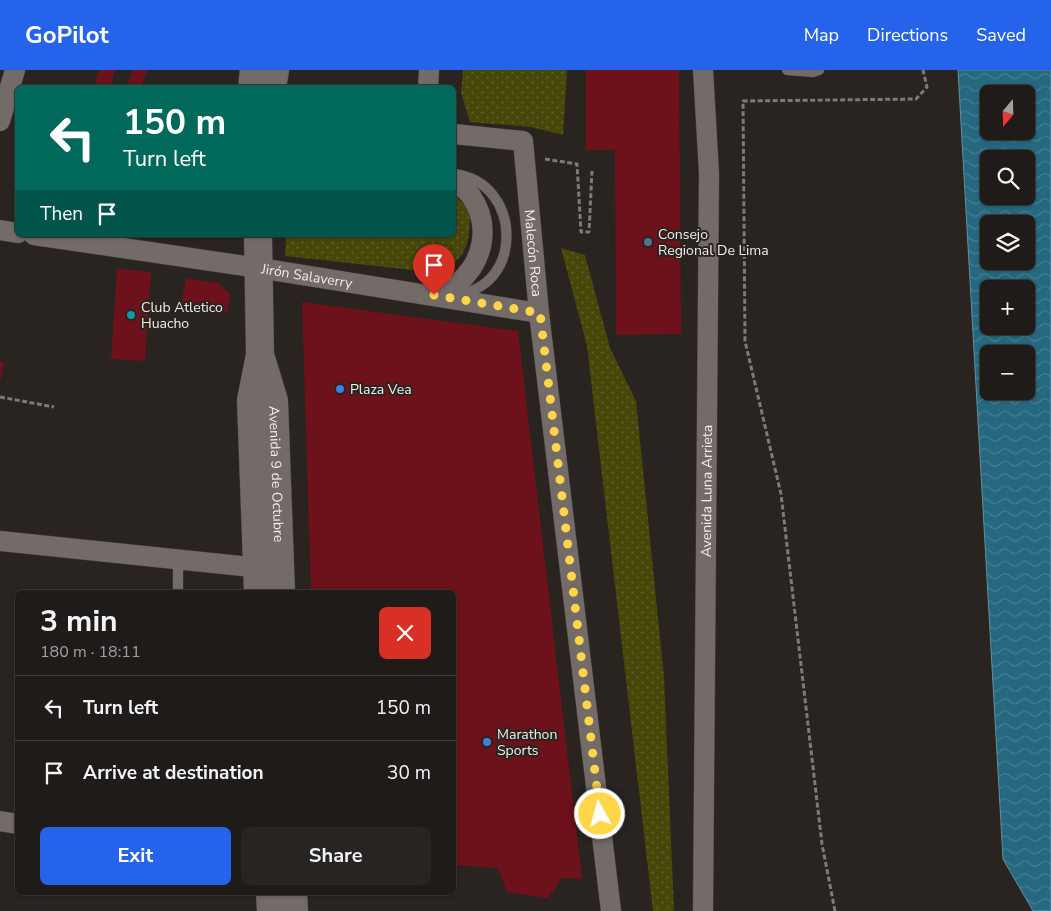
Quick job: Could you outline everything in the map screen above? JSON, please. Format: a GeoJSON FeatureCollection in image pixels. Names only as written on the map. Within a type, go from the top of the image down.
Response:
{"type":"FeatureCollection","features":[{"type":"Feature","properties":{"kind":"street"},"geometry":{"type":"LineString","coordinates":[[0,121],[14,70]]}},
{"type":"Feature","properties":{"kind":"street"},"geometry":{"type":"LineString","coordinates":[[252,85],[254,70]]}},
{"type":"Feature","properties":{"kind":"street"},"geometry":{"type":"LineString","coordinates":[[272,85],[275,70]]}},
{"type":"Feature","properties":{"kind":"street"},"geometry":{"type":"LineString","coordinates":[[428,85],[430,70]]}},
{"type":"Feature","properties":{"kind":"street","name":"Avenida Luna Arrieta"},"geometry":{"type":"LineString","coordinates":[[703,70],[709,183],[703,911]]}},
{"type":"Feature","properties":{"kind":"street","name":"Malecón Roca"},"geometry":{"type":"LineString","coordinates":[[456,134],[523,141],[540,313],[612,911]]}},
{"type":"Feature","properties":{"kind":"street"},"geometry":{"type":"LineString","coordinates":[[434,295],[457,284],[474,266],[483,243],[482,218],[471,195],[456,182]]}},
{"type":"Feature","properties":{"kind":"street"},"geometry":{"type":"LineString","coordinates":[[0,230],[15,232]]}},
{"type":"Feature","properties":{"kind":"street","name":"Jirón Salaverry"},"geometry":{"type":"LineString","coordinates":[[48,237],[434,295],[540,313]]}},
{"type":"Feature","properties":{"kind":"street","name":"Avenida 9 de Octubre"},"geometry":{"type":"LineString","coordinates":[[258,237],[260,356],[274,401],[269,581]]}},
{"type":"Feature","properties":{"kind":"street"},"geometry":{"type":"LineString","coordinates":[[0,541],[178,560],[269,581]]}},
{"type":"Feature","properties":{"kind":"street"},"geometry":{"type":"LineString","coordinates":[[0,821],[15,824]]}},
{"type":"Feature","properties":{"kind":"street"},"geometry":{"type":"LineString","coordinates":[[270,895],[271,911]]}},
{"type":"Feature","properties":{"kind":"street"},"geometry":{"type":"LineString","coordinates":[[293,895],[294,911]]}},
{"type":"Feature","properties":{"kind":"lane"},"geometry":{"type":"LineString","coordinates":[[787,70],[813,72],[819,70]]}},
{"type":"Feature","properties":{"kind":"lane"},"geometry":{"type":"LineString","coordinates":[[434,295],[464,293],[483,284],[498,268],[507,247],[507,221],[499,202],[483,185],[462,175],[456,174]]}},
{"type":"Feature","properties":{"kind":"lane"},"geometry":{"type":"LineString","coordinates":[[178,560],[178,590]]}},
{"type":"Feature","properties":{"kind":"path"},"geometry":{"type":"LineString","coordinates":[[835,911],[822,844],[781,494],[745,341],[743,101],[916,99],[927,87],[923,70]]}},
{"type":"Feature","properties":{"kind":"path"},"geometry":{"type":"LineString","coordinates":[[541,168],[542,159],[577,164],[581,232],[589,232],[592,171]]}},
{"type":"Feature","properties":{"kind":"path"},"geometry":{"type":"LineString","coordinates":[[0,397],[54,407]]}},
{"type":"Feature","properties":{"kind":"shaded area"},"geometry":{"type":"Polygon","coordinates":[[[463,70],[567,70],[563,135],[531,127],[470,122],[461,93],[463,70]]]}},
{"type":"Feature","properties":{"kind":"shaded area"},"geometry":{"type":"Polygon","coordinates":[[[456,197],[470,210],[469,233],[464,251],[452,264],[431,272],[285,256],[286,237],[456,237],[456,197]]]}},
{"type":"Feature","properties":{"kind":"shaded area"},"geometry":{"type":"Polygon","coordinates":[[[561,248],[585,255],[610,348],[636,401],[664,677],[674,911],[653,911],[587,346],[561,248]]]}},
{"type":"Feature","properties":{"kind":"water"},"geometry":{"type":"Polygon","coordinates":[[[958,70],[1051,70],[1051,911],[1033,911],[1003,859],[958,70]]]}},
{"type":"Feature","properties":{"kind":"building"},"geometry":{"type":"Polygon","coordinates":[[[99,70],[115,70],[111,85],[95,85],[99,70]]]}},
{"type":"Feature","properties":{"kind":"building"},"geometry":{"type":"Polygon","coordinates":[[[133,70],[147,70],[142,85],[127,85],[133,70]]]}},
{"type":"Feature","properties":{"kind":"building","name":"Consejo Regional De Lima"},"geometry":{"type":"Polygon","coordinates":[[[586,70],[679,70],[681,334],[616,335],[615,150],[586,150],[586,70]]]}},
{"type":"Feature","properties":{"kind":"building","name":"Club Atletico Huacho"},"geometry":{"type":"Polygon","coordinates":[[[117,269],[151,272],[145,361],[111,359],[117,269]]]}},
{"type":"Feature","properties":{"kind":"building"},"geometry":{"type":"Polygon","coordinates":[[[186,278],[218,283],[230,294],[227,312],[181,305],[186,278]]]}},
{"type":"Feature","properties":{"kind":"building"},"geometry":{"type":"Polygon","coordinates":[[[302,302],[518,331],[582,879],[562,878],[548,898],[507,892],[498,868],[456,865],[456,590],[311,590],[302,302]]]}},
{"type":"Feature","properties":{"kind":"building"},"geometry":{"type":"Polygon","coordinates":[[[0,361],[4,362],[1,379],[0,379],[0,361]]]}},
{"type":"Feature","properties":{"kind":"place","name":"Consejo Regional De Lima"},"geometry":{"type":"Point","coordinates":[648,242]}},
{"type":"Feature","properties":{"kind":"place","name":"Club Atletico Huacho"},"geometry":{"type":"Point","coordinates":[131,315]}},
{"type":"Feature","properties":{"kind":"place","name":"Plaza Vea"},"geometry":{"type":"Point","coordinates":[340,389]}},
{"type":"Feature","properties":{"kind":"place","name":"Marathon Sports"},"geometry":{"type":"Point","coordinates":[487,742]}},
{"type":"Feature","properties":{"kind":"route"},"geometry":{"type":"LineString","coordinates":[[434,295],[540,313],[600,814]]}}]}
